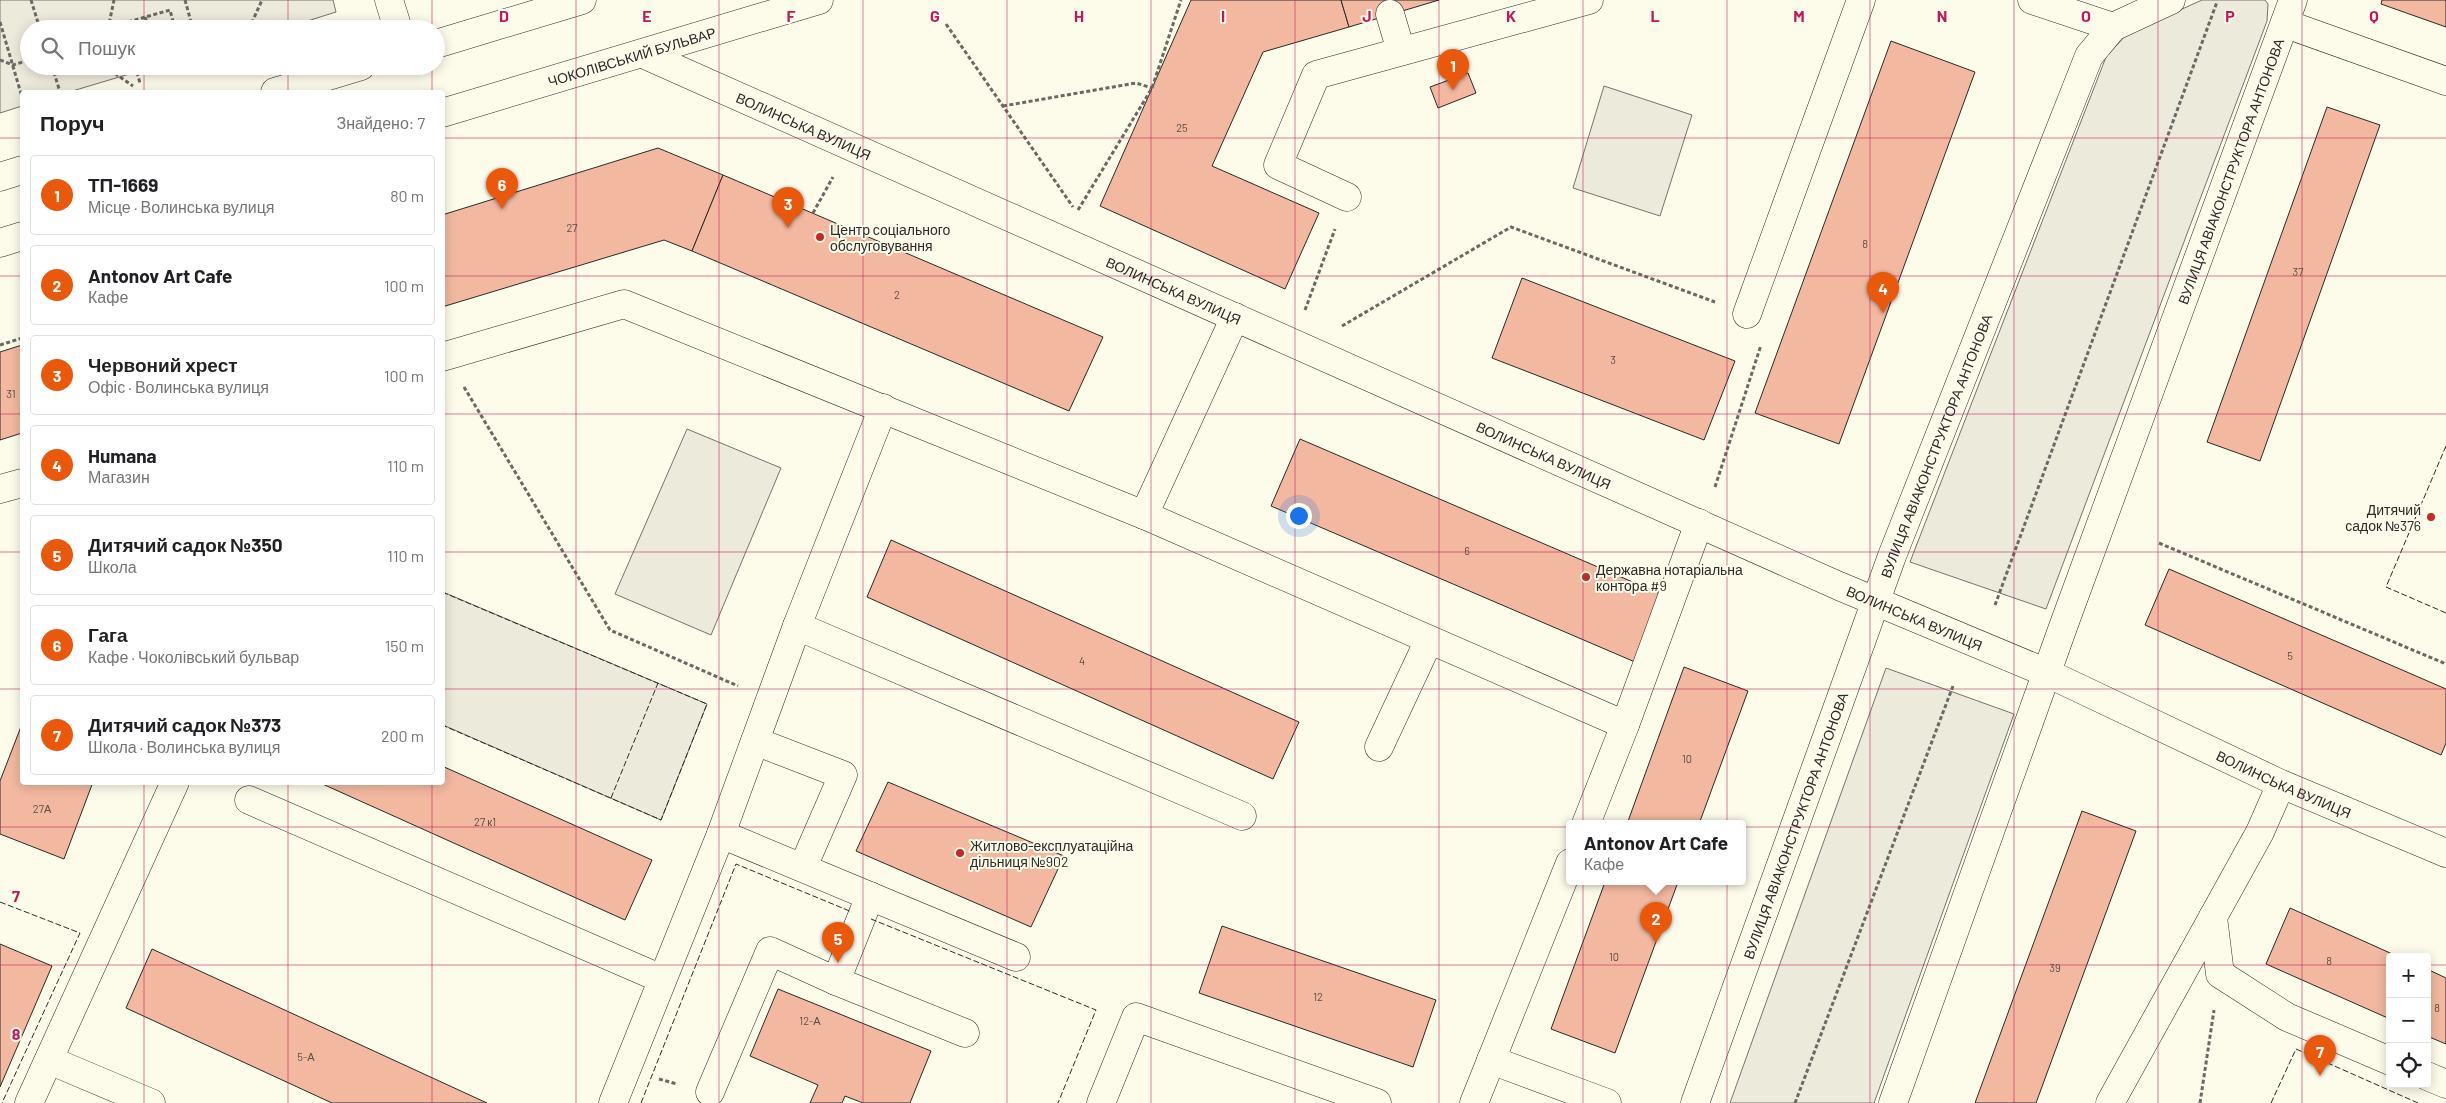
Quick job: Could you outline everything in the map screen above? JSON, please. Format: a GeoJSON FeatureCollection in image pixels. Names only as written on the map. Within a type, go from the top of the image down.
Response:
{"type":"FeatureCollection","features":[{"type":"Feature","properties":{"kind":"street"},"geometry":{"type":"LineString","coordinates":[[389,0],[395,20]]}},
{"type":"Feature","properties":{"kind":"street"},"geometry":{"type":"LineString","coordinates":[[445,41],[582,0]]}},
{"type":"Feature","properties":{"kind":"street","name":"ЧОКОЛІВСЬКИЙ БУЛЬВАР"},"geometry":{"type":"LineString","coordinates":[[445,112],[819,0]]}},
{"type":"Feature","properties":{"kind":"street"},"geometry":{"type":"LineString","coordinates":[[1347,197],[1278,165],[1316,75],[1589,0]]}},
{"type":"Feature","properties":{"kind":"street"},"geometry":{"type":"LineString","coordinates":[[1747,314],[1861,0]]}},
{"type":"Feature","properties":{"kind":"street"},"geometry":{"type":"LineString","coordinates":[[2032,0],[2113,27]]}},
{"type":"Feature","properties":{"kind":"street","name":"ВУЛИЦЯ АВІАКОНСТРУКТОРА АНТОНОВА"},"geometry":{"type":"LineString","coordinates":[[1695,1103],[1875,602],[2089,56],[2113,27],[2171,0]]}},
{"type":"Feature","properties":{"kind":"street"},"geometry":{"type":"LineString","coordinates":[[2290,12],[2446,81]]}},
{"type":"Feature","properties":{"kind":"street","name":"ВУЛИЦЯ АВІАКОНСТРУКТОРА АНТОНОВА"},"geometry":{"type":"LineString","coordinates":[[1892,1103],[2047,673],[2290,12]]}},
{"type":"Feature","properties":{"kind":"street"},"geometry":{"type":"LineString","coordinates":[[1390,14],[1401,51]]}},
{"type":"Feature","properties":{"kind":"street","name":"ВОЛИНСЬКА ВУЛИЦЯ"},"geometry":{"type":"LineString","coordinates":[[643,54],[1875,602],[2047,673],[2281,784],[2446,853]]}},
{"type":"Feature","properties":{"kind":"street"},"geometry":{"type":"LineString","coordinates":[[282,90],[331,75]]}},
{"type":"Feature","properties":{"kind":"street"},"geometry":{"type":"LineString","coordinates":[[0,177],[20,171]]}},
{"type":"Feature","properties":{"kind":"street"},"geometry":{"type":"LineString","coordinates":[[0,243],[20,237]]}},
{"type":"Feature","properties":{"kind":"street"},"geometry":{"type":"LineString","coordinates":[[445,357],[624,304],[1144,514],[1625,725]]}},
{"type":"Feature","properties":{"kind":"street"},"geometry":{"type":"LineString","coordinates":[[1144,514],[1235,317]]}},
{"type":"Feature","properties":{"kind":"street"},"geometry":{"type":"LineString","coordinates":[[613,1103],[721,834],[797,626],[883,408]]}},
{"type":"Feature","properties":{"kind":"street"},"geometry":{"type":"LineString","coordinates":[[0,489],[20,484]]}},
{"type":"Feature","properties":{"kind":"street"},"geometry":{"type":"LineString","coordinates":[[1588,820],[1625,725],[1699,523]]}},
{"type":"Feature","properties":{"kind":"street"},"geometry":{"type":"LineString","coordinates":[[797,626],[1242,816]]}},
{"type":"Feature","properties":{"kind":"street"},"geometry":{"type":"LineString","coordinates":[[1379,748],[1429,640]]}},
{"type":"Feature","properties":{"kind":"street"},"geometry":{"type":"LineString","coordinates":[[755,741],[843,775],[803,867]]}},
{"type":"Feature","properties":{"kind":"street"},"geometry":{"type":"LineString","coordinates":[[2110,1103],[2260,832],[2281,784]]}},
{"type":"Feature","properties":{"kind":"street"},"geometry":{"type":"LineString","coordinates":[[29,1103],[174,785]]}},
{"type":"Feature","properties":{"kind":"street"},"geometry":{"type":"LineString","coordinates":[[249,800],[662,979]]}},
{"type":"Feature","properties":{"kind":"street"},"geometry":{"type":"LineString","coordinates":[[721,834],[1016,957]]}},
{"type":"Feature","properties":{"kind":"street"},"geometry":{"type":"LineString","coordinates":[[1474,1103],[1566,874]]}},
{"type":"Feature","properties":{"kind":"street"},"geometry":{"type":"LineString","coordinates":[[836,981],[870,896]]}},
{"type":"Feature","properties":{"kind":"street"},"geometry":{"type":"LineString","coordinates":[[2213,917],[2220,974],[2287,1017],[2386,1059]]}},
{"type":"Feature","properties":{"kind":"street"},"geometry":{"type":"LineString","coordinates":[[710,1092],[770,951],[836,981],[965,1033]]}},
{"type":"Feature","properties":{"kind":"street"},"geometry":{"type":"LineString","coordinates":[[1102,1103],[1136,1017],[1377,1103]]}},
{"type":"Feature","properties":{"kind":"street"},"geometry":{"type":"LineString","coordinates":[[49,1060],[151,1103]]}},
{"type":"Feature","properties":{"kind":"street"},"geometry":{"type":"LineString","coordinates":[[1491,1060],[1606,1103]]}},
{"type":"Feature","properties":{"kind":"street"},"geometry":{"type":"LineString","coordinates":[[2431,1078],[2446,1084]]}},
{"type":"Feature","properties":{"kind":"path"},"geometry":{"type":"LineString","coordinates":[[31,0],[37,20]]}},
{"type":"Feature","properties":{"kind":"path"},"geometry":{"type":"LineString","coordinates":[[110,20],[114,0]]}},
{"type":"Feature","properties":{"kind":"path"},"geometry":{"type":"LineString","coordinates":[[185,0],[191,20]]}},
{"type":"Feature","properties":{"kind":"path"},"geometry":{"type":"LineString","coordinates":[[254,20],[262,0]]}},
{"type":"Feature","properties":{"kind":"path"},"geometry":{"type":"LineString","coordinates":[[946,24],[1076,212],[1152,88],[1181,0]]}},
{"type":"Feature","properties":{"kind":"path"},"geometry":{"type":"LineString","coordinates":[[1995,605],[2217,2]]}},
{"type":"Feature","properties":{"kind":"path"},"geometry":{"type":"LineString","coordinates":[[135,20],[170,10],[173,20]]}},
{"type":"Feature","properties":{"kind":"path"},"geometry":{"type":"LineString","coordinates":[[0,22],[20,91]]}},
{"type":"Feature","properties":{"kind":"path"},"geometry":{"type":"LineString","coordinates":[[0,60],[13,65],[20,63]]}},
{"type":"Feature","properties":{"kind":"path"},"geometry":{"type":"LineString","coordinates":[[55,75],[59,90]]}},
{"type":"Feature","properties":{"kind":"path"},"geometry":{"type":"LineString","coordinates":[[117,75],[133,86]]}},
{"type":"Feature","properties":{"kind":"path"},"geometry":{"type":"LineString","coordinates":[[137,75],[140,83]]}},
{"type":"Feature","properties":{"kind":"path"},"geometry":{"type":"LineString","coordinates":[[1003,106],[1136,83],[1152,88]]}},
{"type":"Feature","properties":{"kind":"path"},"geometry":{"type":"LineString","coordinates":[[813,214],[833,177]]}},
{"type":"Feature","properties":{"kind":"path"},"geometry":{"type":"LineString","coordinates":[[1304,311],[1347,197]]}},
{"type":"Feature","properties":{"kind":"path"},"geometry":{"type":"LineString","coordinates":[[1342,326],[1511,227],[1747,314],[1762,341],[1715,487]]}},
{"type":"Feature","properties":{"kind":"path"},"geometry":{"type":"LineString","coordinates":[[0,345],[20,339]]}},
{"type":"Feature","properties":{"kind":"path"},"geometry":{"type":"LineString","coordinates":[[445,359],[610,630],[769,700]]}},
{"type":"Feature","properties":{"kind":"path"},"geometry":{"type":"LineString","coordinates":[[2159,543],[2446,664]]}},
{"type":"Feature","properties":{"kind":"path"},"geometry":{"type":"LineString","coordinates":[[1795,1103],[1953,686]]}},
{"type":"Feature","properties":{"kind":"path"},"geometry":{"type":"LineString","coordinates":[[2200,1103],[2220,974]]}},
{"type":"Feature","properties":{"kind":"shaded area"},"geometry":{"type":"Polygon","coordinates":[[[0,0],[333,0],[336,12],[311,20],[20,20],[20,75],[126,75],[76,90],[20,90],[20,107],[0,113],[0,0]]]}},
{"type":"Feature","properties":{"kind":"shaded area"},"geometry":{"type":"Polygon","coordinates":[[[2202,0],[2265,0],[2268,4],[2267,21],[2046,609],[1910,562],[2106,57],[2127,34],[2202,0]]]}},
{"type":"Feature","properties":{"kind":"shaded area"},"geometry":{"type":"Polygon","coordinates":[[[1604,86],[1692,115],[1660,216],[1573,188],[1604,86]]]}},
{"type":"Feature","properties":{"kind":"shaded area"},"geometry":{"type":"Polygon","coordinates":[[[687,429],[781,468],[711,635],[615,594],[687,429]]]}},
{"type":"Feature","properties":{"kind":"shaded area"},"geometry":{"type":"Polygon","coordinates":[[[445,593],[707,704],[661,820],[445,726],[445,593]]]}},
{"type":"Feature","properties":{"kind":"shaded area"},"geometry":{"type":"Polygon","coordinates":[[[1886,668],[2014,714],[1874,1103],[1730,1103],[1886,668]]]}},
{"type":"Feature","properties":{"kind":"building"},"geometry":{"type":"Polygon","coordinates":[[[1191,0],[1341,0],[1349,27],[1263,52],[1212,166],[1319,213],[1285,289],[1100,206],[1191,0]]]}},
{"type":"Feature","properties":{"kind":"building"},"geometry":{"type":"Polygon","coordinates":[[[1341,0],[1439,0],[1349,27],[1341,0]]]}},
{"type":"Feature","properties":{"kind":"building"},"geometry":{"type":"Polygon","coordinates":[[[2382,0],[2446,0],[2446,27],[2381,4],[2382,0]]]}},
{"type":"Feature","properties":{"kind":"building"},"geometry":{"type":"Polygon","coordinates":[[[1891,41],[1975,72],[1839,444],[1755,413],[1891,41]]]}},
{"type":"Feature","properties":{"kind":"building"},"geometry":{"type":"Polygon","coordinates":[[[1468,73],[1476,93],[1438,108],[1430,87],[1468,73]]]}},
{"type":"Feature","properties":{"kind":"building"},"geometry":{"type":"Polygon","coordinates":[[[2327,107],[2380,125],[2260,461],[2207,442],[2327,107]]]}},
{"type":"Feature","properties":{"kind":"building"},"geometry":{"type":"Polygon","coordinates":[[[658,148],[723,175],[692,251],[664,240],[445,306],[445,214],[658,148]]]}},
{"type":"Feature","properties":{"kind":"building"},"geometry":{"type":"Polygon","coordinates":[[[723,175],[1103,337],[1069,411],[692,251],[723,175]]]}},
{"type":"Feature","properties":{"kind":"building"},"geometry":{"type":"Polygon","coordinates":[[[1522,278],[1735,361],[1704,440],[1492,358],[1522,278]]]}},
{"type":"Feature","properties":{"kind":"building"},"geometry":{"type":"Polygon","coordinates":[[[20,346],[20,434],[0,440],[0,352],[20,346]]]}},
{"type":"Feature","properties":{"kind":"building"},"geometry":{"type":"Polygon","coordinates":[[[1300,439],[1663,595],[1635,662],[1271,506],[1300,439]]]}},
{"type":"Feature","properties":{"kind":"building"},"geometry":{"type":"Polygon","coordinates":[[[891,540],[1299,722],[1273,779],[867,597],[891,540]]]}},
{"type":"Feature","properties":{"kind":"building"},"geometry":{"type":"Polygon","coordinates":[[[2169,569],[2446,689],[2446,743],[2441,755],[2145,625],[2169,569]]]}},
{"type":"Feature","properties":{"kind":"building"},"geometry":{"type":"Polygon","coordinates":[[[1684,667],[1748,691],[1700,820],[1628,820],[1684,667]]]}},
{"type":"Feature","properties":{"kind":"building"},"geometry":{"type":"Polygon","coordinates":[[[20,729],[20,785],[92,785],[64,859],[0,834],[0,781],[20,729]]]}},
{"type":"Feature","properties":{"kind":"building"},"geometry":{"type":"Polygon","coordinates":[[[445,767],[652,860],[625,920],[325,785],[445,785],[445,767]]]}},
{"type":"Feature","properties":{"kind":"building","name":"Житлово-експлуатаційна дільниця №902"},"geometry":{"type":"Polygon","coordinates":[[[888,782],[1064,856],[1031,927],[856,851],[888,782]]]}},
{"type":"Feature","properties":{"kind":"building"},"geometry":{"type":"Polygon","coordinates":[[[2082,811],[2136,831],[2036,1103],[1975,1103],[2082,811]]]}},
{"type":"Feature","properties":{"kind":"building"},"geometry":{"type":"Polygon","coordinates":[[[1604,885],[1677,885],[1615,1053],[1551,1029],[1604,885]]]}},
{"type":"Feature","properties":{"kind":"building"},"geometry":{"type":"Polygon","coordinates":[[[2290,908],[2390,953],[2386,953],[2386,1017],[2266,964],[2290,908]]]}},
{"type":"Feature","properties":{"kind":"building"},"geometry":{"type":"Polygon","coordinates":[[[1222,926],[1436,1000],[1413,1067],[1199,993],[1222,926]]]}},
{"type":"Feature","properties":{"kind":"building"},"geometry":{"type":"Polygon","coordinates":[[[0,944],[52,966],[0,1087],[0,944]]]}},
{"type":"Feature","properties":{"kind":"building"},"geometry":{"type":"Polygon","coordinates":[[[152,949],[487,1103],[332,1103],[126,1008],[152,949]]]}},
{"type":"Feature","properties":{"kind":"building"},"geometry":{"type":"Polygon","coordinates":[[[2431,971],[2446,978],[2446,1044],[2431,1038],[2431,971]]]}},
{"type":"Feature","properties":{"kind":"building"},"geometry":{"type":"Polygon","coordinates":[[[778,989],[931,1051],[910,1103],[863,1103],[845,1096],[842,1103],[810,1103],[818,1085],[750,1056],[778,989]]]}},
{"type":"Feature","properties":{"kind":"fence"},"geometry":{"type":"LineString","coordinates":[[2446,446],[2386,587],[2446,613]]}},
{"type":"Feature","properties":{"kind":"fence"},"geometry":{"type":"LineString","coordinates":[[445,593],[707,704],[661,820],[445,726]]}},
{"type":"Feature","properties":{"kind":"fence"},"geometry":{"type":"LineString","coordinates":[[611,798],[658,683]]}},
{"type":"Feature","properties":{"kind":"fence"},"geometry":{"type":"LineString","coordinates":[[641,1103],[736,864],[852,912]]}},
{"type":"Feature","properties":{"kind":"fence"},"geometry":{"type":"LineString","coordinates":[[0,902],[80,933],[2,1103]]}},
{"type":"Feature","properties":{"kind":"fence"},"geometry":{"type":"LineString","coordinates":[[871,919],[1096,1010],[1058,1103]]}},
{"type":"Feature","properties":{"kind":"fence"},"geometry":{"type":"LineString","coordinates":[[2271,1103],[2296,1049],[2418,1103]]}},
{"type":"Feature","properties":{"kind":"place","name":"ТП-1669"},"geometry":{"type":"Point","coordinates":[1453,90]}},
{"type":"Feature","properties":{"kind":"place","name":"Гага"},"geometry":{"type":"Point","coordinates":[502,209]}},
{"type":"Feature","properties":{"kind":"place","name":"Червоний хрест"},"geometry":{"type":"Point","coordinates":[788,228]}},
{"type":"Feature","properties":{"kind":"place","name":"Центр соціального обслуговування"},"geometry":{"type":"Point","coordinates":[820,237]}},
{"type":"Feature","properties":{"kind":"place","name":"Humana"},"geometry":{"type":"Point","coordinates":[1883,313]}},
{"type":"Feature","properties":{"kind":"place","name":"Дитячий садок №376"},"geometry":{"type":"Point","coordinates":[2431,517]}},
{"type":"Feature","properties":{"kind":"place","name":"Державна нотаріальна контора #9"},"geometry":{"type":"Point","coordinates":[1586,577]}},
{"type":"Feature","properties":{"kind":"place","name":"Житлово-експлуатаційна дільниця №902"},"geometry":{"type":"Point","coordinates":[960,853]}},
{"type":"Feature","properties":{"kind":"place","name":"Antonov Art Cafe"},"geometry":{"type":"Point","coordinates":[1656,943]}},
{"type":"Feature","properties":{"kind":"place","name":"Дитячий садок №350"},"geometry":{"type":"Point","coordinates":[838,963]}},
{"type":"Feature","properties":{"kind":"place","name":"Дитячий садок №373"},"geometry":{"type":"Point","coordinates":[2320,1076]}}]}
